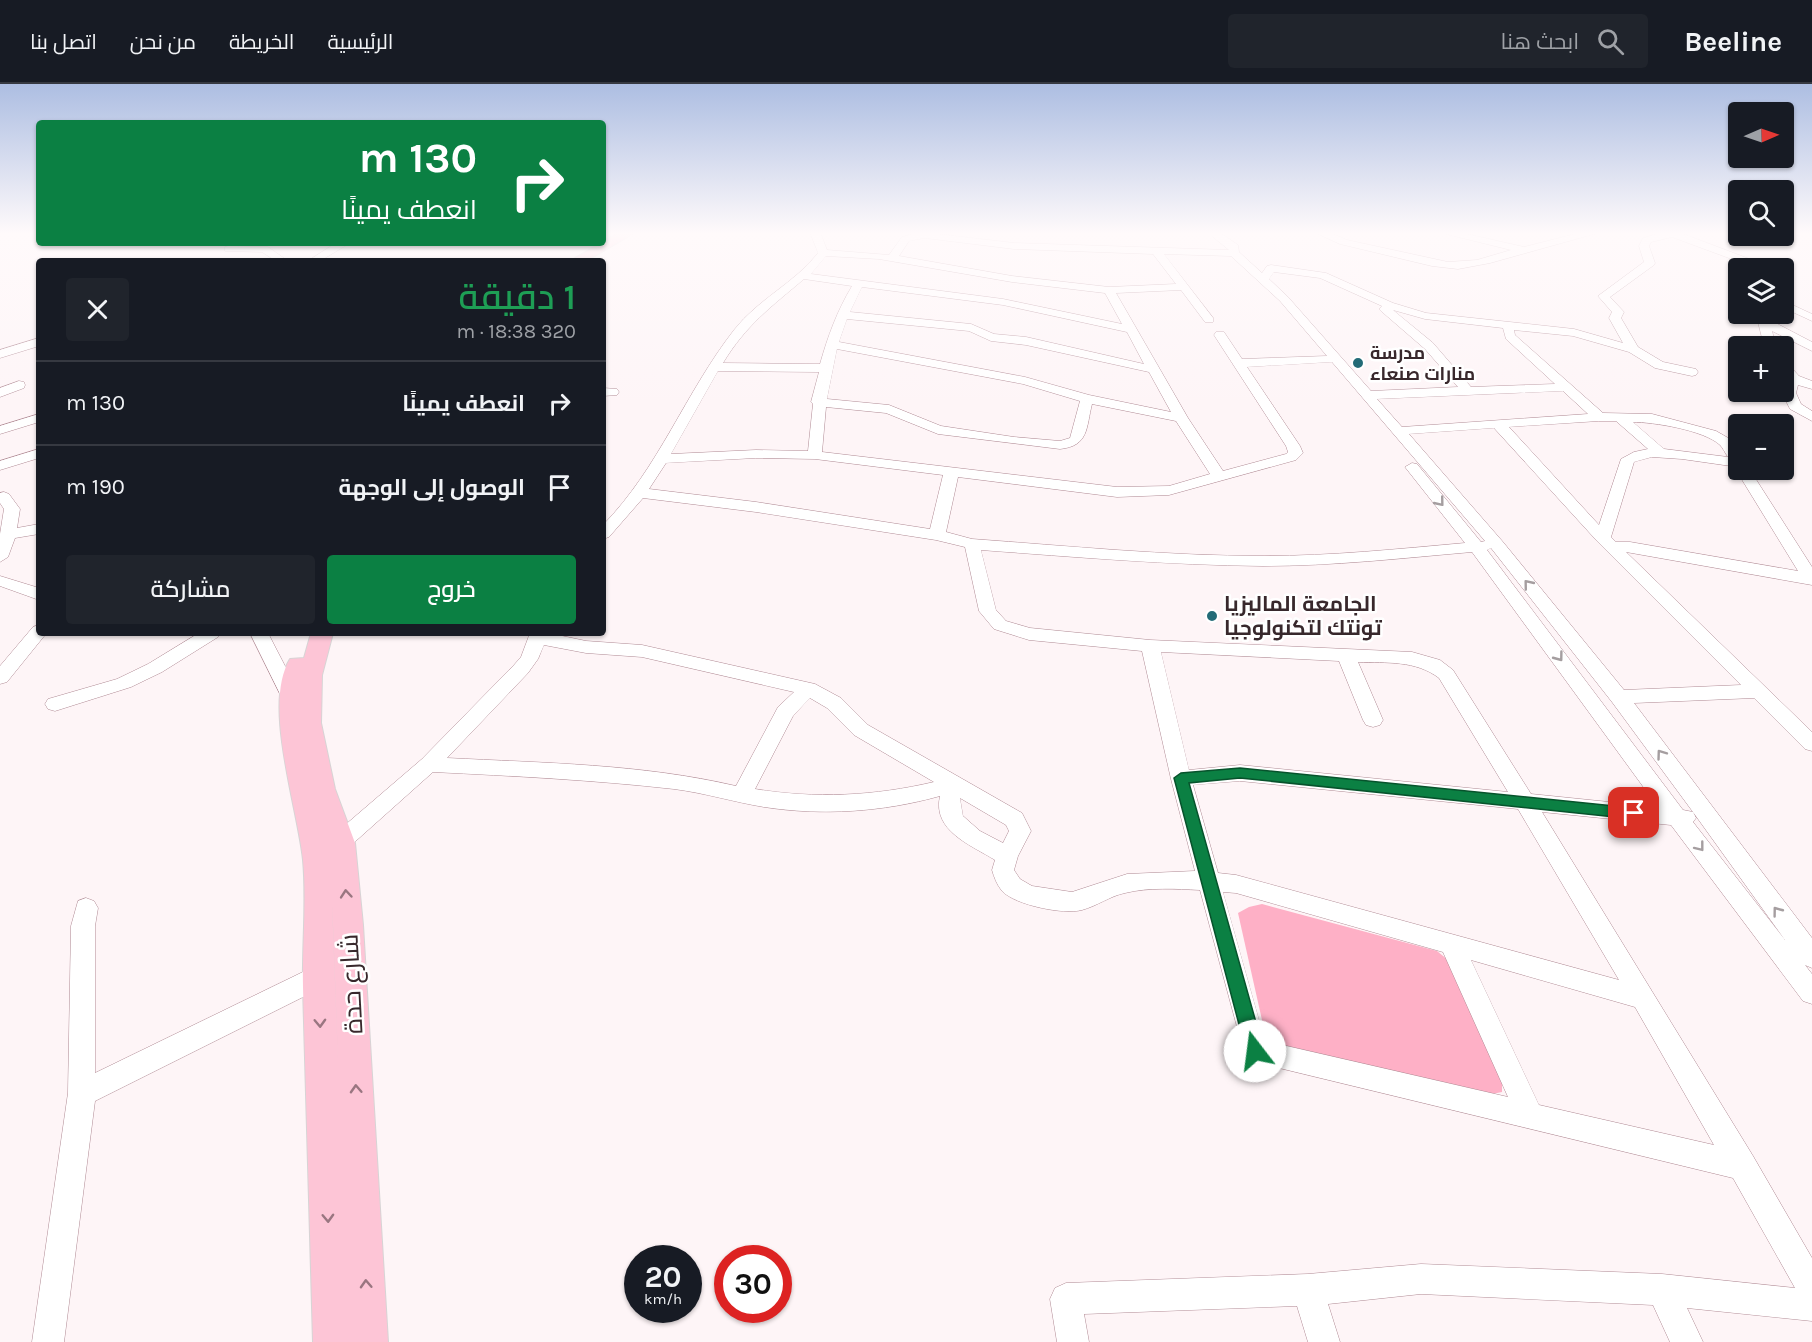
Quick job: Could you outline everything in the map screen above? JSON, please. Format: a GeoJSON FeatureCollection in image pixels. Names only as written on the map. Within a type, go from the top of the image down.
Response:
{"type":"FeatureCollection","features":[{"type":"Feature","properties":{"kind":"main road","name":"شارع حدة"},"geometry":{"type":"LineString","coordinates":[[306,636],[299,684],[302,734],[317,861],[318,977],[333,1342]]}},
{"type":"Feature","properties":{"kind":"main road","name":"شارع حدة"},"geometry":{"type":"LineString","coordinates":[[299,684],[321,636]]}},
{"type":"Feature","properties":{"kind":"main road","name":"شارع حدة"},"geometry":{"type":"LineString","coordinates":[[302,734],[341,843],[350,966],[368,1342]]}},
{"type":"Feature","properties":{"kind":"main road"},"geometry":{"type":"LineString","coordinates":[[318,977],[350,966]]}},
{"type":"Feature","properties":{"kind":"street"},"geometry":{"type":"LineString","coordinates":[[606,531],[641,493],[688,408],[739,332],[759,310],[784,291]]}},
{"type":"Feature","properties":{"kind":"street"},"geometry":{"type":"LineString","coordinates":[[815,455],[818,402],[824,368],[842,315],[855,291]]}},
{"type":"Feature","properties":{"kind":"street"},"geometry":{"type":"LineString","coordinates":[[917,291],[1003,302],[1133,330]]}},
{"type":"Feature","properties":{"kind":"street"},"geometry":{"type":"LineString","coordinates":[[1003,302],[1007,291]]}},
{"type":"Feature","properties":{"kind":"street"},"geometry":{"type":"LineString","coordinates":[[1108,291],[1133,330],[1181,418],[1219,476]]}},
{"type":"Feature","properties":{"kind":"street"},"geometry":{"type":"LineString","coordinates":[[1187,291],[1209,320]]}},
{"type":"Feature","properties":{"kind":"street"},"geometry":{"type":"LineString","coordinates":[[1270,291],[1476,546],[1677,817],[1812,993]]}},
{"type":"Feature","properties":{"kind":"street"},"geometry":{"type":"LineString","coordinates":[[1272,291],[1340,361],[1396,431],[1497,545],[1619,697],[1810,953]]}},
{"type":"Feature","properties":{"kind":"street"},"geometry":{"type":"LineString","coordinates":[[1357,291],[1389,305],[1425,316],[1510,327],[1557,330],[1633,349],[1659,365],[1692,372]]}},
{"type":"Feature","properties":{"kind":"street"},"geometry":{"type":"LineString","coordinates":[[1611,291],[1604,296],[1618,312],[1616,318],[1633,349]]}},
{"type":"Feature","properties":{"kind":"street"},"geometry":{"type":"LineString","coordinates":[[1385,309],[1429,346],[1468,392]]}},
{"type":"Feature","properties":{"kind":"street"},"geometry":{"type":"LineString","coordinates":[[1794,309],[1812,318]]}},
{"type":"Feature","properties":{"kind":"street"},"geometry":{"type":"LineString","coordinates":[[842,315],[971,328],[991,337],[1026,341],[1155,370]]}},
{"type":"Feature","properties":{"kind":"street"},"geometry":{"type":"LineString","coordinates":[[1773,324],[1812,347]]}},
{"type":"Feature","properties":{"kind":"street"},"geometry":{"type":"LineString","coordinates":[[1510,327],[1508,330],[1510,336],[1599,417]]}},
{"type":"Feature","properties":{"kind":"street"},"geometry":{"type":"LineString","coordinates":[[660,459],[756,454],[815,455],[1117,492],[1169,490],[1291,457],[1296,453],[1220,335]]}},
{"type":"Feature","properties":{"kind":"street"},"geometry":{"type":"LineString","coordinates":[[0,354],[36,343]]}},
{"type":"Feature","properties":{"kind":"street"},"geometry":{"type":"LineString","coordinates":[[831,344],[1015,378],[1087,399],[1181,418]]}},
{"type":"Feature","properties":{"kind":"street"},"geometry":{"type":"LineString","coordinates":[[1240,363],[1327,360]]}},
{"type":"Feature","properties":{"kind":"street"},"geometry":{"type":"LineString","coordinates":[[716,367],[824,368]]}},
{"type":"Feature","properties":{"kind":"street"},"geometry":{"type":"LineString","coordinates":[[1794,379],[1812,385]]}},
{"type":"Feature","properties":{"kind":"street"},"geometry":{"type":"LineString","coordinates":[[0,393],[19,385]]}},
{"type":"Feature","properties":{"kind":"street"},"geometry":{"type":"LineString","coordinates":[[1368,395],[1565,387]]}},
{"type":"Feature","properties":{"kind":"street"},"geometry":{"type":"LineString","coordinates":[[818,402],[889,409],[938,430],[1060,445],[1070,444],[1076,440],[1087,399]]}},
{"type":"Feature","properties":{"kind":"street"},"geometry":{"type":"LineString","coordinates":[[1793,402],[1795,406],[1812,417]]}},
{"type":"Feature","properties":{"kind":"street"},"geometry":{"type":"LineString","coordinates":[[1396,431],[1599,417],[1652,418],[1710,434],[1725,442],[1728,447]]}},
{"type":"Feature","properties":{"kind":"street"},"geometry":{"type":"LineString","coordinates":[[1619,417],[1660,453]]}},
{"type":"Feature","properties":{"kind":"street"},"geometry":{"type":"LineString","coordinates":[[0,430],[36,419]]}},
{"type":"Feature","properties":{"kind":"street"},"geometry":{"type":"LineString","coordinates":[[1498,423],[1608,543],[1812,744]]}},
{"type":"Feature","properties":{"kind":"street"},"geometry":{"type":"LineString","coordinates":[[1608,543],[1628,459],[1660,453],[1728,461]]}},
{"type":"Feature","properties":{"kind":"street"},"geometry":{"type":"LineString","coordinates":[[0,466],[36,454]]}},
{"type":"Feature","properties":{"kind":"street"},"geometry":{"type":"LineString","coordinates":[[937,535],[951,473]]}},
{"type":"Feature","properties":{"kind":"street"},"geometry":{"type":"LineString","coordinates":[[1749,480],[1811,579]]}},
{"type":"Feature","properties":{"kind":"street"},"geometry":{"type":"LineString","coordinates":[[641,493],[756,507],[937,535],[972,544],[1171,559],[1265,561],[1354,558],[1497,545]]}},
{"type":"Feature","properties":{"kind":"street"},"geometry":{"type":"LineString","coordinates":[[0,556],[8,534],[12,509],[1,497]]}},
{"type":"Feature","properties":{"kind":"street"},"geometry":{"type":"LineString","coordinates":[[8,534],[36,529]]}},
{"type":"Feature","properties":{"kind":"street"},"geometry":{"type":"LineString","coordinates":[[1608,543],[1811,579]]}},
{"type":"Feature","properties":{"kind":"street"},"geometry":{"type":"LineString","coordinates":[[972,544],[988,611],[1000,625],[1029,634],[1150,646],[1412,658],[1433,664],[1446,674],[1526,803],[1743,1166],[1812,1288]]}},
{"type":"Feature","properties":{"kind":"street"},"geometry":{"type":"LineString","coordinates":[[0,581],[36,593]]}},
{"type":"Feature","properties":{"kind":"street"},"geometry":{"type":"LineString","coordinates":[[1534,623],[1559,623]]}},
{"type":"Feature","properties":{"kind":"street"},"geometry":{"type":"LineString","coordinates":[[0,678],[36,635]]}},
{"type":"Feature","properties":{"kind":"street"},"geometry":{"type":"LineString","coordinates":[[55,704],[124,683],[155,668],[207,636]]}},
{"type":"Feature","properties":{"kind":"street"},"geometry":{"type":"LineString","coordinates":[[261,636],[299,684]]}},
{"type":"Feature","properties":{"kind":"street"},"geometry":{"type":"LineString","coordinates":[[317,861],[341,843],[429,764],[521,669],[538,636],[586,646],[642,651],[808,689],[834,703],[861,730],[1014,819],[1020,831],[1007,856],[1003,870],[1012,886],[1054,900],[1079,901],[1116,884],[1134,882],[1209,881],[1236,885],[1643,999]]}},
{"type":"Feature","properties":{"kind":"street"},"geometry":{"type":"LineString","coordinates":[[1150,646],[1181,778],[1255,1051],[1743,1166]]}},
{"type":"Feature","properties":{"kind":"street"},"geometry":{"type":"LineString","coordinates":[[1346,655],[1373,720]]}},
{"type":"Feature","properties":{"kind":"street"},"geometry":{"type":"LineString","coordinates":[[742,795],[785,712],[808,689]]}},
{"type":"Feature","properties":{"kind":"street"},"geometry":{"type":"LineString","coordinates":[[1619,697],[1759,691]]}},
{"type":"Feature","properties":{"kind":"street"},"geometry":{"type":"LineString","coordinates":[[429,764],[682,782],[767,800],[850,803],[898,799],[955,784]]}},
{"type":"Feature","properties":{"kind":"street"},"geometry":{"type":"LineString","coordinates":[[1181,778],[1240,773],[1709,820]]}},
{"type":"Feature","properties":{"kind":"street"},"geometry":{"type":"LineString","coordinates":[[955,784],[948,797],[951,816],[962,830],[1007,856]]}},
{"type":"Feature","properties":{"kind":"street"},"geometry":{"type":"LineString","coordinates":[[48,1342],[82,1093],[83,926],[86,908]]}},
{"type":"Feature","properties":{"kind":"street"},"geometry":{"type":"LineString","coordinates":[[1452,945],[1530,1115]]}},
{"type":"Feature","properties":{"kind":"street"},"geometry":{"type":"LineString","coordinates":[[82,1093],[318,977]]}},
{"type":"Feature","properties":{"kind":"street"},"geometry":{"type":"LineString","coordinates":[[1073,1342],[1066,1299],[1308,1290],[1421,1279],[1662,1290],[1812,1305]]}},
{"type":"Feature","properties":{"kind":"street"},"geometry":{"type":"LineString","coordinates":[[1308,1290],[1324,1342]]}},
{"type":"Feature","properties":{"kind":"street"},"geometry":{"type":"LineString","coordinates":[[1662,1290],[1687,1342]]}},
{"type":"Feature","properties":{"kind":"shaded area"},"geometry":{"type":"Polygon","coordinates":[[[1262,904],[1437,951],[1448,960],[1502,1082],[1502,1092],[1492,1094],[1270,1040],[1264,1029],[1238,913],[1262,904]]]}},
{"type":"Feature","properties":{"kind":"place","name":"مدرسة منارات صنعاء"},"geometry":{"type":"Point","coordinates":[1358,363]}},
{"type":"Feature","properties":{"kind":"place","name":"الجامعة الماليزيا تونتك لتكنولوجيا"},"geometry":{"type":"Point","coordinates":[1212,616]}},
{"type":"Feature","properties":{"kind":"route"},"geometry":{"type":"LineString","coordinates":[[1255,1051],[1181,778],[1240,773],[1634,813]]}}]}
